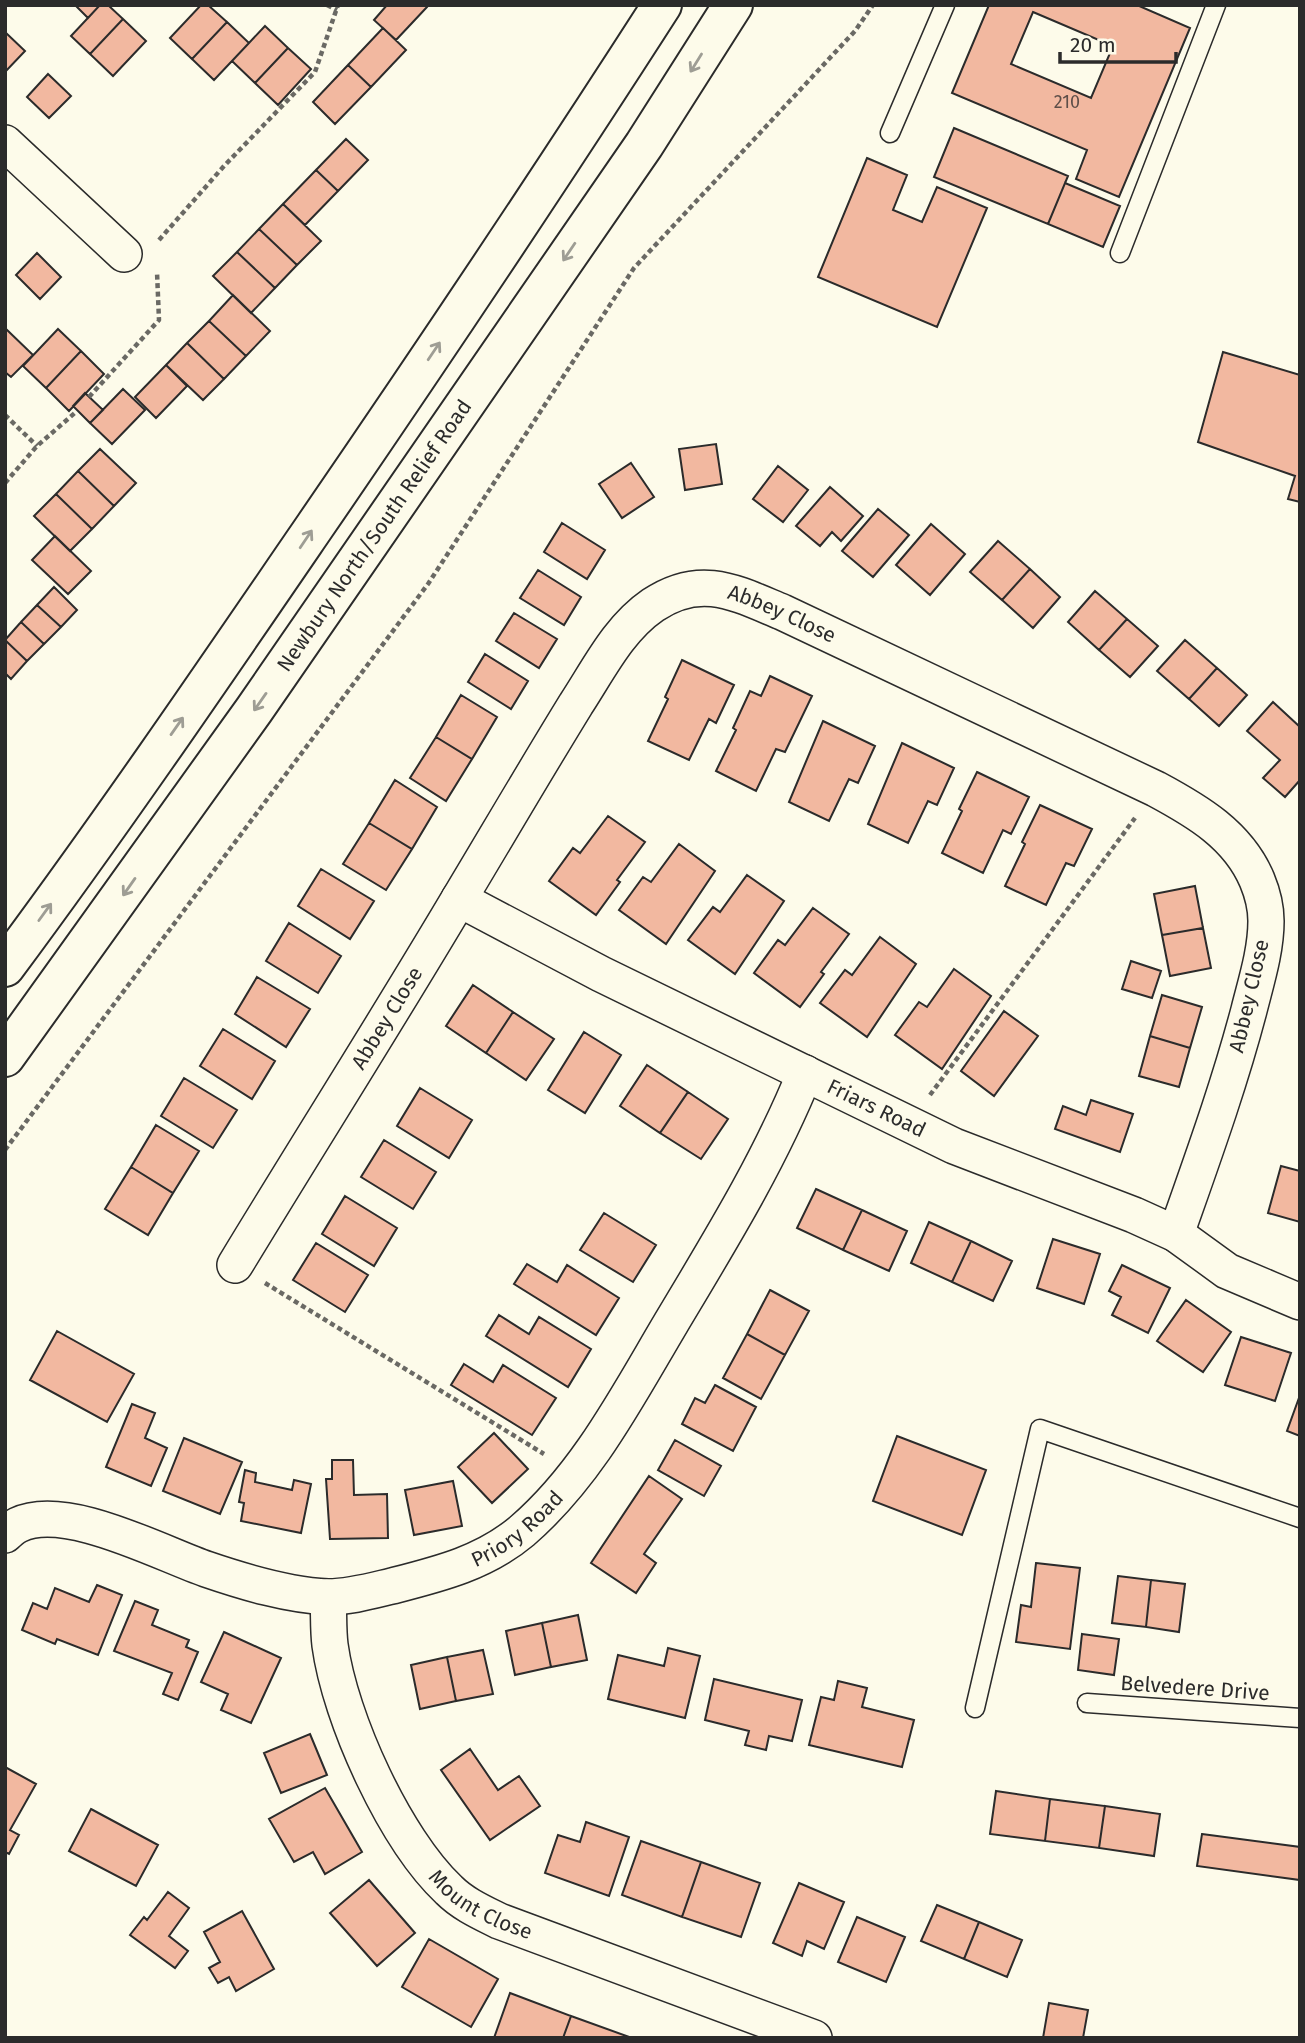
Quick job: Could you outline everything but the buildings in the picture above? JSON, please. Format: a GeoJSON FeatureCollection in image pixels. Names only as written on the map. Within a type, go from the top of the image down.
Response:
{"type":"FeatureCollection","features":[{"type":"Feature","properties":{"kind":"highway"},"geometry":{"type":"LineString","coordinates":[[5,967],[211,678],[361,459],[531,208],[662,5]]}},
{"type":"Feature","properties":{"kind":"highway","name":"Newbury North/South Relief Road"},"geometry":{"type":"LineString","coordinates":[[5,1057],[254,710],[644,145],[733,5]]}},
{"type":"Feature","properties":{"kind":"street"},"geometry":{"type":"LineString","coordinates":[[5,143],[124,254]]}},
{"type":"Feature","properties":{"kind":"street","name":"Abbey Close"},"geometry":{"type":"LineString","coordinates":[[235,1265],[459,898],[509,810],[619,636],[654,604],[692,588],[711,587],[730,590],[782,612],[1156,789],[1215,824],[1232,842],[1257,880],[1266,921],[1259,966],[1244,1027],[1177,1234]]}},
{"type":"Feature","properties":{"kind":"street","name":"Friars Road"},"geometry":{"type":"LineString","coordinates":[[459,898],[570,958],[909,1124],[966,1151],[1177,1234],[1227,1271],[1300,1302]]}},
{"type":"Feature","properties":{"kind":"street","name":"Priory Road"},"geometry":{"type":"LineString","coordinates":[[7,1529],[36,1520],[74,1521],[254,1584],[328,1597],[357,1595],[438,1574],[494,1552],[550,1504],[576,1474],[610,1425],[765,1162],[805,1073]]}},
{"type":"Feature","properties":{"kind":"street","name":"Mount Close"},"geometry":{"type":"LineString","coordinates":[[328,1597],[330,1645],[340,1688],[369,1765],[394,1815],[423,1862],[449,1891],[499,1921],[814,2038]]}},
{"type":"Feature","properties":{"kind":"lane"},"geometry":{"type":"LineString","coordinates":[[890,133],[945,5]]}},
{"type":"Feature","properties":{"kind":"lane"},"geometry":{"type":"LineString","coordinates":[[1120,253],[1216,5]]}},
{"type":"Feature","properties":{"kind":"lane"},"geometry":{"type":"LineString","coordinates":[[975,1708],[1040,1429],[1300,1518]]}},
{"type":"Feature","properties":{"kind":"lane","name":"Belvedere Drive"},"geometry":{"type":"LineString","coordinates":[[1087,1703],[1300,1718]]}},
{"type":"Feature","properties":{"kind":"path"},"geometry":{"type":"LineString","coordinates":[[157,242],[224,166],[315,72],[338,8],[327,5]]}},
{"type":"Feature","properties":{"kind":"path"},"geometry":{"type":"LineString","coordinates":[[5,1150],[428,584],[635,268],[855,31],[873,5]]}},
{"type":"Feature","properties":{"kind":"path"},"geometry":{"type":"LineString","coordinates":[[89,397],[159,320],[157,268]]}},
{"type":"Feature","properties":{"kind":"path"},"geometry":{"type":"LineString","coordinates":[[5,483],[37,446],[78,411]]}},
{"type":"Feature","properties":{"kind":"path"},"geometry":{"type":"LineString","coordinates":[[5,415],[37,446]]}},
{"type":"Feature","properties":{"kind":"path"},"geometry":{"type":"LineString","coordinates":[[909,1124],[1156,789]]}},
{"type":"Feature","properties":{"kind":"path"},"geometry":{"type":"LineString","coordinates":[[235,1265],[576,1474]]}}]}
